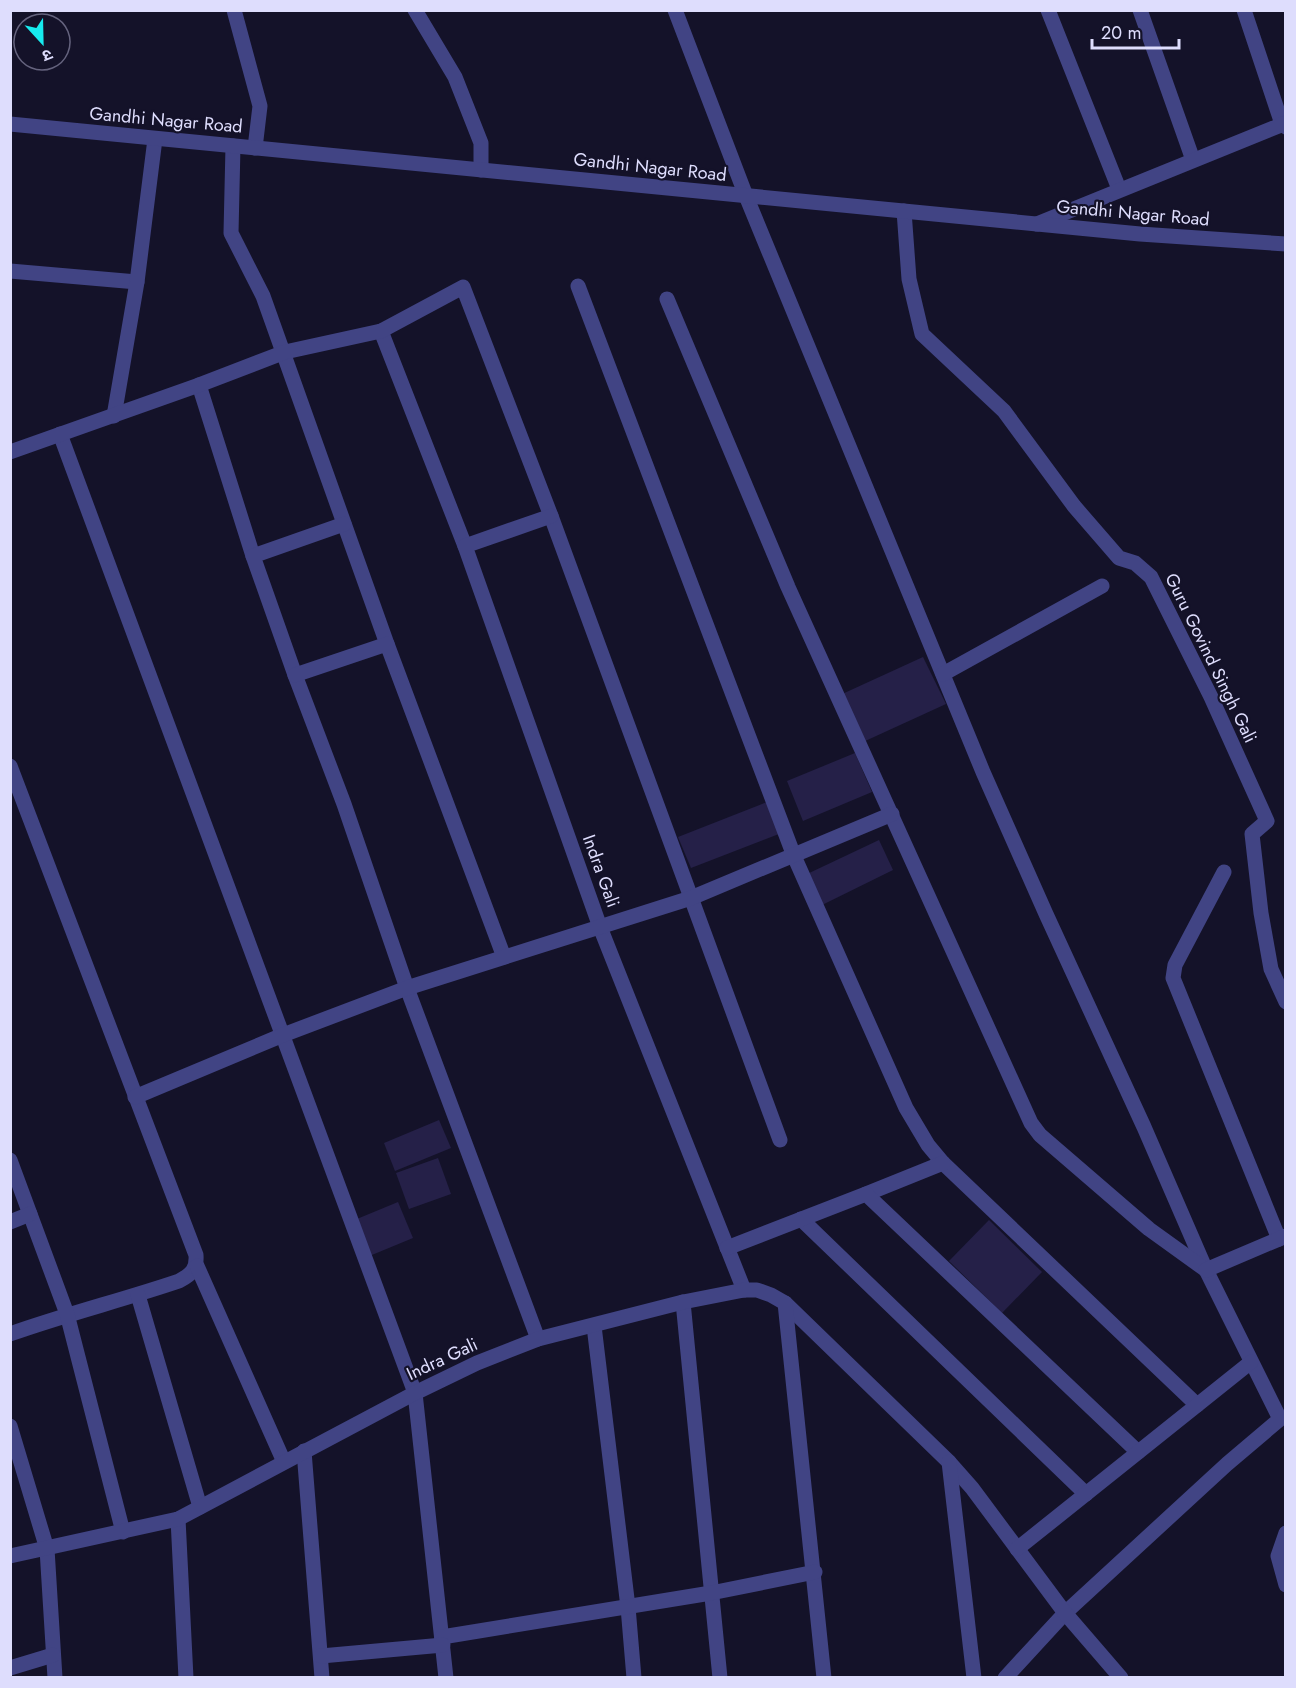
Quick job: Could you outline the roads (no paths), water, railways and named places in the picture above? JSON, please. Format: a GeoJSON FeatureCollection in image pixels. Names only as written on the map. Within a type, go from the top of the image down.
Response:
{"type":"FeatureCollection","features":[{"type":"Feature","properties":{"kind":"street"},"geometry":{"type":"LineString","coordinates":[[234,10],[260,106],[255,148]]}},
{"type":"Feature","properties":{"kind":"street"},"geometry":{"type":"LineString","coordinates":[[415,10],[455,77],[481,143],[481,170]]}},
{"type":"Feature","properties":{"kind":"street"},"geometry":{"type":"LineString","coordinates":[[675,10],[746,196],[943,674],[1041,903],[1144,1127],[1206,1270],[1283,1425],[1227,1464],[1065,1613],[1005,1677]]}},
{"type":"Feature","properties":{"kind":"street"},"geometry":{"type":"LineString","coordinates":[[1048,10],[1119,189]]}},
{"type":"Feature","properties":{"kind":"street"},"geometry":{"type":"LineString","coordinates":[[1140,10],[1193,160]]}},
{"type":"Feature","properties":{"kind":"street"},"geometry":{"type":"LineString","coordinates":[[1037,224],[1119,189],[1284,125],[1244,10]]}},
{"type":"Feature","properties":{"kind":"street","name":"Gandhi Nagar Road"},"geometry":{"type":"LineString","coordinates":[[10,124],[1140,234],[1286,244]]}},
{"type":"Feature","properties":{"kind":"street"},"geometry":{"type":"LineString","coordinates":[[114,416],[137,282],[154,139]]}},
{"type":"Feature","properties":{"kind":"street"},"geometry":{"type":"LineString","coordinates":[[233,146],[231,233],[263,296],[285,352],[387,644],[504,957]]}},
{"type":"Feature","properties":{"kind":"street","name":"Guru Govind Singh Gali"},"geometry":{"type":"LineString","coordinates":[[904,211],[909,279],[922,334],[1004,411],[1074,506],[1119,558],[1135,563],[1151,577],[1211,697],[1267,821],[1252,834],[1261,913],[1271,969],[1286,1002]]}},
{"type":"Feature","properties":{"kind":"street"},"geometry":{"type":"LineString","coordinates":[[10,271],[137,282]]}},
{"type":"Feature","properties":{"kind":"street"},"geometry":{"type":"LineString","coordinates":[[10,452],[285,352],[381,331],[463,286],[551,516],[780,1140]]}},
{"type":"Feature","properties":{"kind":"street"},"geometry":{"type":"LineString","coordinates":[[578,286],[794,856],[906,1108],[928,1145],[943,1163],[1197,1405]]}},
{"type":"Feature","properties":{"kind":"street"},"geometry":{"type":"LineString","coordinates":[[667,299],[788,587],[1031,1123],[1040,1135],[1149,1229],[1206,1270]]}},
{"type":"Feature","properties":{"kind":"street","name":"Indra Gali"},"geometry":{"type":"LineString","coordinates":[[10,1556],[178,1519],[415,1393],[477,1363],[538,1339],[683,1302],[751,1290],[727,1248],[600,927],[465,546],[381,331]]}},
{"type":"Feature","properties":{"kind":"street"},"geometry":{"type":"LineString","coordinates":[[199,385],[253,556],[344,804],[406,988],[538,1339]]}},
{"type":"Feature","properties":{"kind":"street"},"geometry":{"type":"LineString","coordinates":[[60,434],[415,1393],[446,1677]]}},
{"type":"Feature","properties":{"kind":"street"},"geometry":{"type":"LineString","coordinates":[[465,546],[551,516]]}},
{"type":"Feature","properties":{"kind":"street"},"geometry":{"type":"LineString","coordinates":[[253,556],[344,524]]}},
{"type":"Feature","properties":{"kind":"street"},"geometry":{"type":"LineString","coordinates":[[943,674],[1102,586]]}},
{"type":"Feature","properties":{"kind":"street"},"geometry":{"type":"LineString","coordinates":[[295,675],[387,644]]}},
{"type":"Feature","properties":{"kind":"street"},"geometry":{"type":"LineString","coordinates":[[10,766],[196,1255],[196,1266],[284,1462]]}},
{"type":"Feature","properties":{"kind":"street"},"geometry":{"type":"LineString","coordinates":[[135,1096],[283,1035],[406,988],[691,898],[891,814]]}},
{"type":"Feature","properties":{"kind":"street"},"geometry":{"type":"LineString","coordinates":[[1206,1270],[1282,1238],[1173,978],[1175,965],[1224,872]]}},
{"type":"Feature","properties":{"kind":"street"},"geometry":{"type":"LineString","coordinates":[[10,1160],[67,1314],[123,1532]]}},
{"type":"Feature","properties":{"kind":"street"},"geometry":{"type":"LineString","coordinates":[[727,1248],[943,1163]]}},
{"type":"Feature","properties":{"kind":"street"},"geometry":{"type":"LineString","coordinates":[[866,1194],[1138,1452]]}},
{"type":"Feature","properties":{"kind":"street"},"geometry":{"type":"LineString","coordinates":[[10,1222],[30,1214]]}},
{"type":"Feature","properties":{"kind":"street"},"geometry":{"type":"LineString","coordinates":[[801,1219],[1086,1494]]}},
{"type":"Feature","properties":{"kind":"street"},"geometry":{"type":"LineString","coordinates":[[10,1334],[67,1314],[138,1295],[179,1281],[190,1275],[196,1266]]}},
{"type":"Feature","properties":{"kind":"street"},"geometry":{"type":"LineString","coordinates":[[751,1290],[771,1295],[785,1303],[949,1462],[972,1488],[1065,1613],[1121,1677]]}},
{"type":"Feature","properties":{"kind":"street"},"geometry":{"type":"LineString","coordinates":[[138,1295],[200,1507]]}},
{"type":"Feature","properties":{"kind":"street"},"geometry":{"type":"LineString","coordinates":[[683,1302],[720,1677]]}},
{"type":"Feature","properties":{"kind":"street"},"geometry":{"type":"LineString","coordinates":[[785,1303],[815,1572],[824,1677]]}},
{"type":"Feature","properties":{"kind":"street"},"geometry":{"type":"LineString","coordinates":[[594,1326],[628,1607],[634,1677]]}},
{"type":"Feature","properties":{"kind":"street"},"geometry":{"type":"LineString","coordinates":[[1017,1549],[1251,1362]]}},
{"type":"Feature","properties":{"kind":"street"},"geometry":{"type":"LineString","coordinates":[[10,1426],[47,1549],[55,1677]]}},
{"type":"Feature","properties":{"kind":"street"},"geometry":{"type":"LineString","coordinates":[[304,1451],[322,1677]]}},
{"type":"Feature","properties":{"kind":"street"},"geometry":{"type":"LineString","coordinates":[[949,1462],[974,1677]]}},
{"type":"Feature","properties":{"kind":"street"},"geometry":{"type":"LineString","coordinates":[[178,1519],[186,1677]]}},
{"type":"Feature","properties":{"kind":"street"},"geometry":{"type":"LineString","coordinates":[[1286,1533],[1282,1537],[1278,1556],[1286,1586]]}},
{"type":"Feature","properties":{"kind":"street"},"geometry":{"type":"LineString","coordinates":[[321,1656],[442,1642],[815,1572]]}},
{"type":"Feature","properties":{"kind":"street"},"geometry":{"type":"LineString","coordinates":[[10,1668],[54,1655]]}}]}
